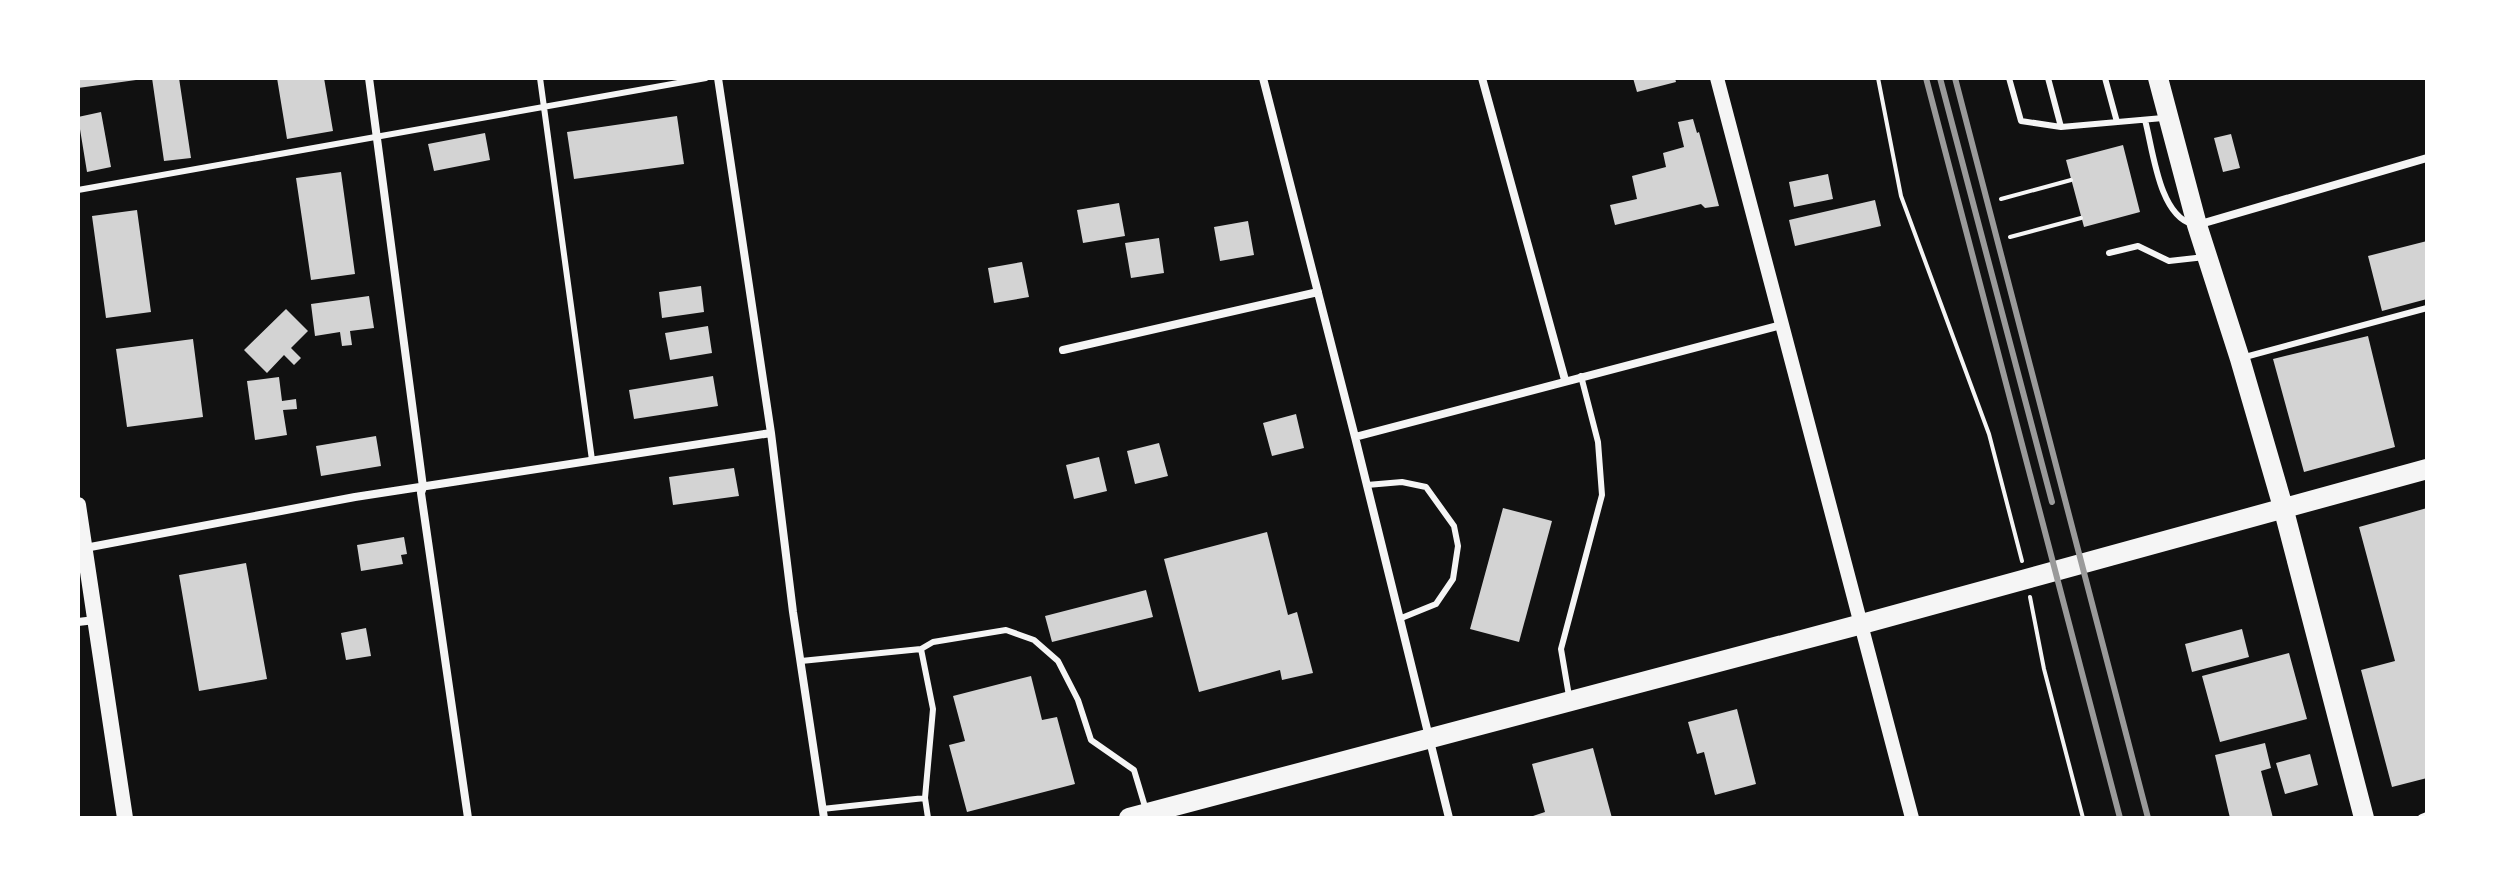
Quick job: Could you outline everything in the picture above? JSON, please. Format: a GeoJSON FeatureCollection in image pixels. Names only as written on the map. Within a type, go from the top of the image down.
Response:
{"type":"FeatureCollection","features":[{"type":"Feature","properties":{"kind":"highway"},"geometry":{"type":"LineString","coordinates":[[2158,78],[2197,225],[2283,507],[2364,818]]}},
{"type":"Feature","properties":{"kind":"highway"},"geometry":{"type":"LineString","coordinates":[[1138,816],[1862,624],[2427,469]]}},
{"type":"Feature","properties":{"kind":"main road"},"geometry":{"type":"LineString","coordinates":[[78,505],[125,818]]}},
{"type":"Feature","properties":{"kind":"street"},"geometry":{"type":"LineString","coordinates":[[369,78],[423,487],[421,493],[468,818]]}},
{"type":"Feature","properties":{"kind":"street"},"geometry":{"type":"LineString","coordinates":[[718,78],[823,814]]}},
{"type":"Feature","properties":{"kind":"street"},"geometry":{"type":"LineString","coordinates":[[1263,78],[1449,818]]}},
{"type":"Feature","properties":{"kind":"street"},"geometry":{"type":"LineString","coordinates":[[1482,78],[1565,380]]}},
{"type":"Feature","properties":{"kind":"street"},"geometry":{"type":"LineString","coordinates":[[1717,78],[1912,818]]}},
{"type":"Feature","properties":{"kind":"street"},"geometry":{"type":"LineString","coordinates":[[2197,225],[2427,158]]}},
{"type":"Feature","properties":{"kind":"street"},"geometry":{"type":"LineString","coordinates":[[1063,350],[1318,292]]}},
{"type":"Feature","properties":{"kind":"street"},"geometry":{"type":"LineString","coordinates":[[1355,437],[1781,325]]}},
{"type":"Feature","properties":{"kind":"street"},"geometry":{"type":"LineString","coordinates":[[84,548],[355,497],[771,433]]}},
{"type":"Feature","properties":{"kind":"street"},"geometry":{"type":"LineString","coordinates":[[78,622],[95,620]]}},
{"type":"Feature","properties":{"kind":"lane"},"geometry":{"type":"LineString","coordinates":[[540,78],[592,460]]}},
{"type":"Feature","properties":{"kind":"lane"},"geometry":{"type":"LineString","coordinates":[[78,190],[706,78]]}},
{"type":"Feature","properties":{"kind":"lane"},"geometry":{"type":"LineString","coordinates":[[2009,78],[2021,121],[2061,127],[2168,117]]}},
{"type":"Feature","properties":{"kind":"lane"},"geometry":{"type":"LineString","coordinates":[[2048,78],[2061,127]]}},
{"type":"Feature","properties":{"kind":"lane"},"geometry":{"type":"LineString","coordinates":[[2105,78],[2117,122]]}},
{"type":"Feature","properties":{"kind":"lane"},"geometry":{"type":"LineString","coordinates":[[2145,120],[2172,212],[2184,221],[2197,225]]}},
{"type":"Feature","properties":{"kind":"lane"},"geometry":{"type":"LineString","coordinates":[[2109,253],[2138,246],[2169,261],[2207,257]]}},
{"type":"Feature","properties":{"kind":"lane"},"geometry":{"type":"LineString","coordinates":[[2240,359],[2427,308]]}},
{"type":"Feature","properties":{"kind":"lane"},"geometry":{"type":"LineString","coordinates":[[1570,702],[1561,649],[1602,495],[1598,442],[1581,376]]}},
{"type":"Feature","properties":{"kind":"lane"},"geometry":{"type":"LineString","coordinates":[[1367,485],[1402,482],[1426,487],[1454,526],[1458,546],[1453,579],[1436,604],[1399,619]]}},
{"type":"Feature","properties":{"kind":"lane"},"geometry":{"type":"LineString","coordinates":[[801,661],[921,649],[933,642],[1006,630],[1034,640],[1058,661],[1078,700],[1091,740],[1134,770],[1138,816]]}},
{"type":"Feature","properties":{"kind":"lane"},"geometry":{"type":"LineString","coordinates":[[921,649],[933,709],[925,798],[928,818]]}},
{"type":"Feature","properties":{"kind":"lane"},"geometry":{"type":"LineString","coordinates":[[823,814],[925,798]]}},
{"type":"Feature","properties":{"kind":"path"},"geometry":{"type":"LineString","coordinates":[[1878,78],[1901,196],[1989,434],[2027,579],[2044,669],[2083,818]]}},
{"type":"Feature","properties":{"kind":"path"},"geometry":{"type":"LineString","coordinates":[[2001,199],[2071,180]]}},
{"type":"Feature","properties":{"kind":"path"},"geometry":{"type":"LineString","coordinates":[[2010,237],[2081,218]]}},
{"type":"Feature","properties":{"kind":"building"},"geometry":{"type":"Polygon","coordinates":[[[78,78],[136,78],[136,80],[78,88],[78,78]]]}},
{"type":"Feature","properties":{"kind":"building"},"geometry":{"type":"Polygon","coordinates":[[[152,78],[179,78],[191,158],[164,161],[152,78]]]}},
{"type":"Feature","properties":{"kind":"building"},"geometry":{"type":"Polygon","coordinates":[[[277,78],[324,78],[333,131],[287,139],[277,78]]]}},
{"type":"Feature","properties":{"kind":"building"},"geometry":{"type":"Polygon","coordinates":[[[1633,78],[1675,78],[1676,82],[1637,92],[1633,78]]]}},
{"type":"Feature","properties":{"kind":"building"},"geometry":{"type":"Polygon","coordinates":[[[101,112],[111,167],[87,172],[78,117],[101,112]]]}},
{"type":"Feature","properties":{"kind":"building"},"geometry":{"type":"Polygon","coordinates":[[[677,116],[684,164],[574,179],[567,132],[677,116]]]}},
{"type":"Feature","properties":{"kind":"building"},"geometry":{"type":"Polygon","coordinates":[[[1693,119],[1719,206],[1705,208],[1701,204],[1615,225],[1610,205],[1637,199],[1632,176],[1666,167],[1663,153],[1684,147],[1678,122],[1693,119]]]}},
{"type":"Feature","properties":{"kind":"building"},"geometry":{"type":"Polygon","coordinates":[[[485,133],[490,160],[434,171],[428,144],[485,133]]]}},
{"type":"Feature","properties":{"kind":"building"},"geometry":{"type":"Polygon","coordinates":[[[2231,134],[2240,168],[2223,172],[2214,138],[2231,134]]]}},
{"type":"Feature","properties":{"kind":"building"},"geometry":{"type":"Polygon","coordinates":[[[2123,145],[2140,212],[2084,227],[2066,160],[2123,145]]]}},
{"type":"Feature","properties":{"kind":"building"},"geometry":{"type":"Polygon","coordinates":[[[341,172],[355,274],[311,280],[296,178],[341,172]]]}},
{"type":"Feature","properties":{"kind":"building"},"geometry":{"type":"Polygon","coordinates":[[[1828,174],[1833,199],[1794,207],[1789,182],[1828,174]]]}},
{"type":"Feature","properties":{"kind":"building"},"geometry":{"type":"Polygon","coordinates":[[[1875,200],[1881,226],[1795,246],[1789,220],[1875,200]]]}},
{"type":"Feature","properties":{"kind":"building"},"geometry":{"type":"Polygon","coordinates":[[[1119,203],[1125,236],[1083,243],[1077,210],[1119,203]]]}},
{"type":"Feature","properties":{"kind":"building"},"geometry":{"type":"Polygon","coordinates":[[[137,210],[151,312],[106,318],[92,216],[137,210]]]}},
{"type":"Feature","properties":{"kind":"building"},"geometry":{"type":"Polygon","coordinates":[[[1248,221],[1254,255],[1220,261],[1214,227],[1248,221]]]}},
{"type":"Feature","properties":{"kind":"building"},"geometry":{"type":"Polygon","coordinates":[[[1159,238],[1164,273],[1131,278],[1125,243],[1159,238]]]}},
{"type":"Feature","properties":{"kind":"building"},"geometry":{"type":"Polygon","coordinates":[[[2427,241],[2427,299],[2382,311],[2368,256],[2427,241]]]}},
{"type":"Feature","properties":{"kind":"building"},"geometry":{"type":"Polygon","coordinates":[[[1022,262],[1029,297],[994,303],[988,268],[1022,262]]]}},
{"type":"Feature","properties":{"kind":"building"},"geometry":{"type":"Polygon","coordinates":[[[701,286],[704,312],[662,318],[659,292],[701,286]]]}},
{"type":"Feature","properties":{"kind":"building"},"geometry":{"type":"Polygon","coordinates":[[[369,296],[374,328],[350,331],[352,345],[342,346],[340,332],[315,336],[311,304],[369,296]]]}},
{"type":"Feature","properties":{"kind":"building"},"geometry":{"type":"Polygon","coordinates":[[[286,309],[308,331],[291,348],[301,358],[294,365],[284,355],[267,373],[244,350],[286,309]]]}},
{"type":"Feature","properties":{"kind":"building"},"geometry":{"type":"Polygon","coordinates":[[[708,326],[712,353],[670,360],[665,333],[708,326]]]}},
{"type":"Feature","properties":{"kind":"building"},"geometry":{"type":"Polygon","coordinates":[[[2368,336],[2395,447],[2304,472],[2273,359],[2368,336]]]}},
{"type":"Feature","properties":{"kind":"building"},"geometry":{"type":"Polygon","coordinates":[[[193,339],[203,417],[127,427],[116,349],[193,339]]]}},
{"type":"Feature","properties":{"kind":"building"},"geometry":{"type":"Polygon","coordinates":[[[713,376],[718,406],[634,419],[629,390],[713,376]]]}},
{"type":"Feature","properties":{"kind":"building"},"geometry":{"type":"Polygon","coordinates":[[[279,377],[282,401],[296,399],[297,409],[283,410],[287,435],[255,440],[247,381],[279,377]]]}},
{"type":"Feature","properties":{"kind":"building"},"geometry":{"type":"Polygon","coordinates":[[[1296,414],[1304,448],[1272,456],[1263,423],[1296,414]]]}},
{"type":"Feature","properties":{"kind":"building"},"geometry":{"type":"Polygon","coordinates":[[[376,436],[381,466],[321,476],[316,446],[376,436]]]}},
{"type":"Feature","properties":{"kind":"building"},"geometry":{"type":"Polygon","coordinates":[[[1159,443],[1168,476],[1135,484],[1127,451],[1159,443]]]}},
{"type":"Feature","properties":{"kind":"building"},"geometry":{"type":"Polygon","coordinates":[[[1099,457],[1107,491],[1074,499],[1066,465],[1099,457]]]}},
{"type":"Feature","properties":{"kind":"building"},"geometry":{"type":"Polygon","coordinates":[[[734,468],[739,496],[673,505],[669,477],[734,468]]]}},
{"type":"Feature","properties":{"kind":"building"},"geometry":{"type":"Polygon","coordinates":[[[1503,508],[1552,521],[1519,642],[1470,629],[1503,508]]]}},
{"type":"Feature","properties":{"kind":"building"},"geometry":{"type":"Polygon","coordinates":[[[2427,508],[2427,778],[2392,787],[2361,670],[2395,661],[2359,527],[2427,508]]]}},
{"type":"Feature","properties":{"kind":"building"},"geometry":{"type":"Polygon","coordinates":[[[1267,532],[1288,615],[1297,612],[1313,673],[1282,680],[1280,670],[1199,692],[1164,559],[1267,532]]]}},
{"type":"Feature","properties":{"kind":"building"},"geometry":{"type":"Polygon","coordinates":[[[404,537],[407,554],[401,555],[403,564],[361,571],[357,545],[404,537]]]}},
{"type":"Feature","properties":{"kind":"building"},"geometry":{"type":"Polygon","coordinates":[[[246,563],[267,679],[199,691],[179,575],[246,563]]]}},
{"type":"Feature","properties":{"kind":"building"},"geometry":{"type":"Polygon","coordinates":[[[1146,590],[1153,617],[1052,642],[1045,616],[1146,590]]]}},
{"type":"Feature","properties":{"kind":"building"},"geometry":{"type":"Polygon","coordinates":[[[366,628],[371,656],[346,660],[341,633],[366,628]]]}},
{"type":"Feature","properties":{"kind":"building"},"geometry":{"type":"Polygon","coordinates":[[[2242,629],[2249,657],[2192,672],[2185,644],[2242,629]]]}},
{"type":"Feature","properties":{"kind":"building"},"geometry":{"type":"Polygon","coordinates":[[[2289,653],[2307,719],[2220,742],[2202,676],[2289,653]]]}},
{"type":"Feature","properties":{"kind":"building"},"geometry":{"type":"Polygon","coordinates":[[[1031,676],[1042,720],[1057,717],[1075,784],[967,812],[949,745],[965,741],[953,696],[1031,676]]]}},
{"type":"Feature","properties":{"kind":"building"},"geometry":{"type":"Polygon","coordinates":[[[1737,709],[1756,784],[1715,795],[1704,752],[1697,754],[1688,722],[1737,709]]]}},
{"type":"Feature","properties":{"kind":"building"},"geometry":{"type":"Polygon","coordinates":[[[2265,743],[2271,768],[2261,771],[2273,818],[2230,818],[2215,755],[2265,743]]]}},
{"type":"Feature","properties":{"kind":"building"},"geometry":{"type":"Polygon","coordinates":[[[1593,748],[1612,818],[1527,818],[1545,812],[1532,764],[1593,748]]]}},
{"type":"Feature","properties":{"kind":"building"},"geometry":{"type":"Polygon","coordinates":[[[2310,754],[2318,785],[2285,794],[2276,763],[2310,754]]]}},
{"type":"Feature","properties":{"kind":"railway"},"geometry":{"type":"LineString","coordinates":[[1926,78],[2120,818]]}},
{"type":"Feature","properties":{"kind":"railway"},"geometry":{"type":"LineString","coordinates":[[1940,78],[2052,502]]}},
{"type":"Feature","properties":{"kind":"railway"},"geometry":{"type":"LineString","coordinates":[[1955,78],[2148,818]]}}]}
